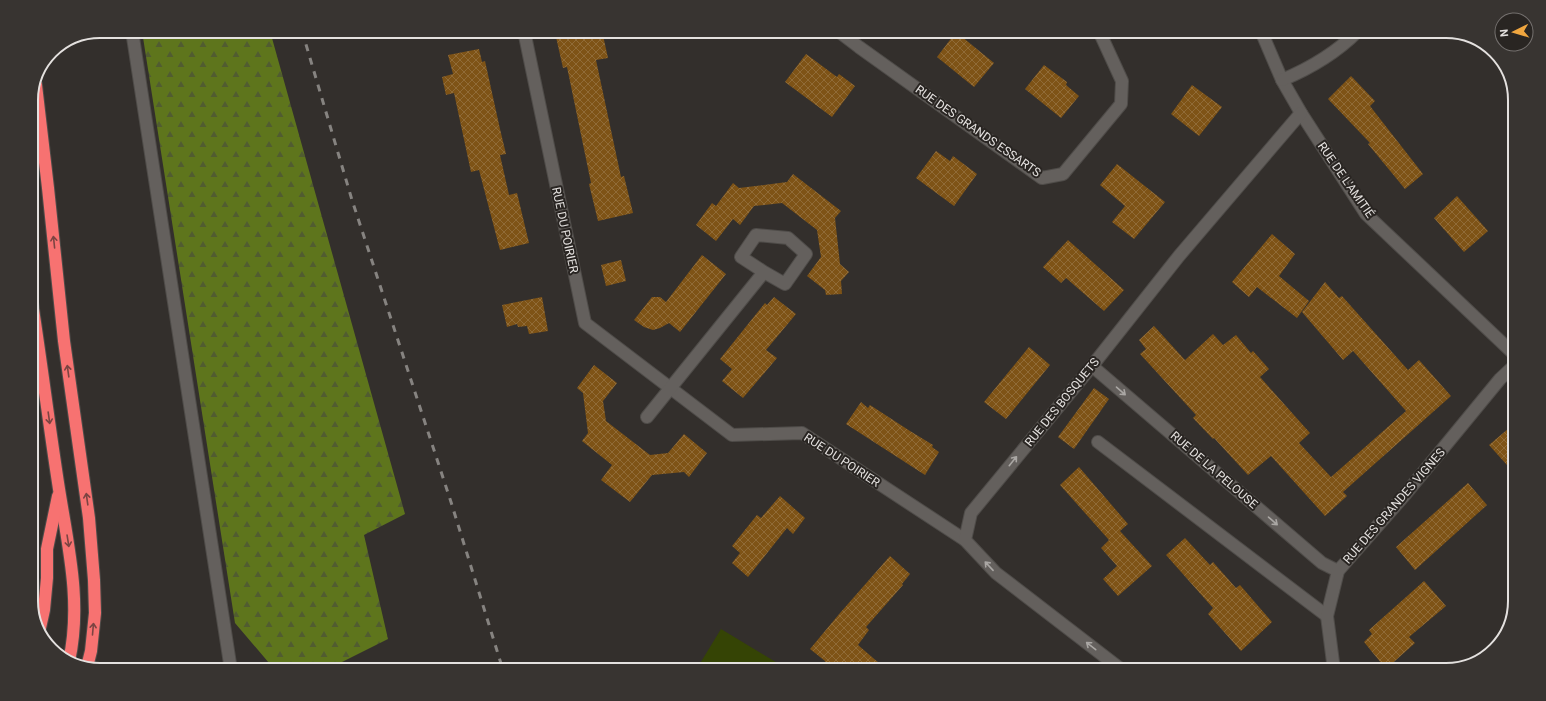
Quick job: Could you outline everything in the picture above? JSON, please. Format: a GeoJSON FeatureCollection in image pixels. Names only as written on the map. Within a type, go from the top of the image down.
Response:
{"type":"FeatureCollection","features":[{"type":"Feature","properties":{"kind":"highway"},"geometry":{"type":"LineString","coordinates":[[38,102],[64,341],[89,518],[95,613],[91,651],[88,662]]}},
{"type":"Feature","properties":{"kind":"highway"},"geometry":{"type":"LineString","coordinates":[[38,359],[70,557],[75,608],[70,655]]}},
{"type":"Feature","properties":{"kind":"highway"},"geometry":{"type":"LineString","coordinates":[[41,622],[47,578],[47,549],[59,489]]}},
{"type":"Feature","properties":{"kind":"street"},"geometry":{"type":"LineString","coordinates":[[133,38],[230,663]]}},
{"type":"Feature","properties":{"kind":"street","name":"RUE DU POIRIER"},"geometry":{"type":"LineString","coordinates":[[525,38],[585,323],[732,435],[802,433],[965,540]]}},
{"type":"Feature","properties":{"kind":"street","name":"RUE DES GRANDS ESSARTS"},"geometry":{"type":"LineString","coordinates":[[848,38],[1042,178],[1063,174],[1121,104],[1122,81],[1102,38]]}},
{"type":"Feature","properties":{"kind":"street","name":"RUE DE L'AMITIÉ"},"geometry":{"type":"LineString","coordinates":[[1263,38],[1282,80],[1301,114],[1366,214],[1508,348]]}},
{"type":"Feature","properties":{"kind":"street"},"geometry":{"type":"LineString","coordinates":[[1282,80],[1305,70],[1344,45],[1351,38]]}},
{"type":"Feature","properties":{"kind":"street","name":"RUE DES BOSQUETS"},"geometry":{"type":"LineString","coordinates":[[965,540],[971,513],[1092,366],[1179,256],[1301,114]]}},
{"type":"Feature","properties":{"kind":"street"},"geometry":{"type":"LineString","coordinates":[[756,235],[788,238],[806,254],[785,284],[764,272],[741,257],[756,235]]}},
{"type":"Feature","properties":{"kind":"street"},"geometry":{"type":"LineString","coordinates":[[647,417],[764,272]]}},
{"type":"Feature","properties":{"kind":"street","name":"RUE DE LA PELOUSE"},"geometry":{"type":"LineString","coordinates":[[1092,366],[1322,563],[1338,571]]}},
{"type":"Feature","properties":{"kind":"street","name":"RUE DES GRANDES VIGNES"},"geometry":{"type":"LineString","coordinates":[[1333,663],[1328,616],[1338,571],[1403,497],[1500,379],[1508,372]]}},
{"type":"Feature","properties":{"kind":"street"},"geometry":{"type":"LineString","coordinates":[[1098,442],[1328,616]]}},
{"type":"Feature","properties":{"kind":"street"},"geometry":{"type":"LineString","coordinates":[[965,540],[996,572],[1113,663]]}},
{"type":"Feature","properties":{"kind":"green space"},"geometry":{"type":"Polygon","coordinates":[[[143,38],[272,38],[405,514],[364,535],[388,639],[340,663],[269,663],[235,623],[143,38]]]}},
{"type":"Feature","properties":{"kind":"green space"},"geometry":{"type":"Polygon","coordinates":[[[721,629],[777,663],[700,663],[721,629]]]}},
{"type":"Feature","properties":{"kind":"building"},"geometry":{"type":"Polygon","coordinates":[[[556,38],[604,38],[608,58],[596,60],[621,177],[624,176],[633,213],[598,221],[589,184],[591,183],[567,67],[563,68],[556,38]]]}},
{"type":"Feature","properties":{"kind":"building"},"geometry":{"type":"Polygon","coordinates":[[[951,38],[963,38],[994,63],[974,87],[937,57],[951,38]]]}},
{"type":"Feature","properties":{"kind":"building"},"geometry":{"type":"Polygon","coordinates":[[[479,49],[482,62],[485,61],[506,154],[500,155],[509,195],[517,193],[529,243],[500,250],[479,170],[471,172],[454,93],[446,95],[442,77],[453,74],[448,55],[479,49]]]}},
{"type":"Feature","properties":{"kind":"building"},"geometry":{"type":"Polygon","coordinates":[[[806,54],[837,77],[839,74],[855,86],[832,117],[785,82],[806,54]]]}},
{"type":"Feature","properties":{"kind":"building"},"geometry":{"type":"Polygon","coordinates":[[[1044,65],[1067,82],[1066,85],[1079,96],[1061,118],[1025,89],[1044,65]]]}},
{"type":"Feature","properties":{"kind":"building"},"geometry":{"type":"Polygon","coordinates":[[[1351,76],[1375,101],[1370,106],[1423,174],[1405,189],[1368,144],[1370,143],[1328,99],[1351,76]]]}},
{"type":"Feature","properties":{"kind":"building"},"geometry":{"type":"Polygon","coordinates":[[[1192,85],[1222,107],[1199,136],[1171,114],[1192,85]]]}},
{"type":"Feature","properties":{"kind":"building"},"geometry":{"type":"Polygon","coordinates":[[[936,151],[950,161],[953,156],[977,174],[954,206],[916,178],[936,151]]]}},
{"type":"Feature","properties":{"kind":"building"},"geometry":{"type":"Polygon","coordinates":[[[1117,164],[1165,202],[1134,239],[1112,222],[1125,206],[1100,185],[1117,164]]]}},
{"type":"Feature","properties":{"kind":"building"},"geometry":{"type":"Polygon","coordinates":[[[793,174],[841,211],[835,218],[840,264],[849,272],[841,281],[842,294],[826,295],[825,290],[807,276],[821,257],[817,230],[782,203],[754,206],[740,225],[733,219],[716,241],[696,225],[712,203],[716,206],[733,183],[739,188],[787,182],[793,174]]]}},
{"type":"Feature","properties":{"kind":"building"},"geometry":{"type":"Polygon","coordinates":[[[1457,196],[1488,231],[1464,252],[1434,218],[1457,196]]]}},
{"type":"Feature","properties":{"kind":"building"},"geometry":{"type":"Polygon","coordinates":[[[1272,234],[1295,254],[1279,276],[1309,301],[1297,318],[1257,287],[1249,297],[1232,282],[1272,234]]]}},
{"type":"Feature","properties":{"kind":"building"},"geometry":{"type":"Polygon","coordinates":[[[1068,240],[1124,290],[1104,311],[1066,278],[1061,283],[1043,267],[1068,240]]]}},
{"type":"Feature","properties":{"kind":"building"},"geometry":{"type":"Polygon","coordinates":[[[702,255],[726,274],[680,332],[669,323],[653,330],[644,327],[634,320],[652,297],[660,297],[666,302],[702,255]]]}},
{"type":"Feature","properties":{"kind":"building"},"geometry":{"type":"Polygon","coordinates":[[[621,260],[626,281],[606,286],[601,265],[621,260]]]}},
{"type":"Feature","properties":{"kind":"building"},"geometry":{"type":"Polygon","coordinates":[[[1325,282],[1339,298],[1342,296],[1408,370],[1419,360],[1451,396],[1343,492],[1347,496],[1325,516],[1271,456],[1248,475],[1214,438],[1213,439],[1193,418],[1196,415],[1140,354],[1146,349],[1139,340],[1154,326],[1185,360],[1213,334],[1223,345],[1236,335],[1251,353],[1253,351],[1269,369],[1260,377],[1310,433],[1299,443],[1331,477],[1406,411],[1353,351],[1343,360],[1302,312],[1325,282]]]}},
{"type":"Feature","properties":{"kind":"building"},"geometry":{"type":"Polygon","coordinates":[[[542,297],[548,331],[529,334],[527,326],[518,327],[517,324],[507,327],[502,305],[542,297]]]}},
{"type":"Feature","properties":{"kind":"building"},"geometry":{"type":"Polygon","coordinates":[[[774,297],[796,314],[766,350],[777,358],[743,398],[722,381],[732,369],[720,359],[765,303],[767,305],[774,297]]]}},
{"type":"Feature","properties":{"kind":"building"},"geometry":{"type":"Polygon","coordinates":[[[1029,347],[1050,365],[1006,419],[984,402],[1029,347]]]}},
{"type":"Feature","properties":{"kind":"building"},"geometry":{"type":"Polygon","coordinates":[[[594,365],[617,383],[603,401],[606,421],[650,455],[668,453],[684,434],[707,453],[689,477],[684,472],[652,475],[630,502],[601,480],[612,465],[582,441],[588,433],[583,393],[577,388],[594,365]]]}},
{"type":"Feature","properties":{"kind":"building"},"geometry":{"type":"Polygon","coordinates":[[[1094,388],[1109,399],[1074,449],[1058,437],[1094,388]]]}},
{"type":"Feature","properties":{"kind":"building"},"geometry":{"type":"Polygon","coordinates":[[[861,402],[868,408],[870,405],[933,445],[932,447],[939,452],[925,475],[846,424],[861,402]]]}},
{"type":"Feature","properties":{"kind":"building"},"geometry":{"type":"Polygon","coordinates":[[[1508,429],[1508,466],[1489,445],[1508,429]]]}},
{"type":"Feature","properties":{"kind":"building"},"geometry":{"type":"Polygon","coordinates":[[[1079,467],[1128,524],[1120,531],[1152,566],[1118,596],[1103,579],[1117,566],[1101,548],[1109,540],[1060,485],[1079,467]]]}},
{"type":"Feature","properties":{"kind":"building"},"geometry":{"type":"Polygon","coordinates":[[[1468,483],[1487,505],[1415,570],[1396,547],[1468,483]]]}},
{"type":"Feature","properties":{"kind":"building"},"geometry":{"type":"Polygon","coordinates":[[[780,496],[805,518],[793,534],[787,528],[748,577],[732,563],[740,553],[732,546],[757,515],[761,518],[780,496]]]}},
{"type":"Feature","properties":{"kind":"building"},"geometry":{"type":"Polygon","coordinates":[[[1185,538],[1210,565],[1213,562],[1236,588],[1240,585],[1272,622],[1241,651],[1208,614],[1213,608],[1166,555],[1185,538]]]}},
{"type":"Feature","properties":{"kind":"building"},"geometry":{"type":"Polygon","coordinates":[[[890,556],[910,574],[902,584],[903,585],[866,627],[869,630],[858,645],[879,663],[825,663],[810,649],[890,556]]]}},
{"type":"Feature","properties":{"kind":"building"},"geometry":{"type":"Polygon","coordinates":[[[1424,581],[1446,606],[1409,637],[1415,643],[1393,663],[1381,663],[1364,642],[1372,634],[1369,630],[1424,581]]]}},
{"type":"Feature","properties":{"kind":"railway"},"geometry":{"type":"LineString","coordinates":[[304,38],[352,200],[451,502],[501,663]]}}]}
